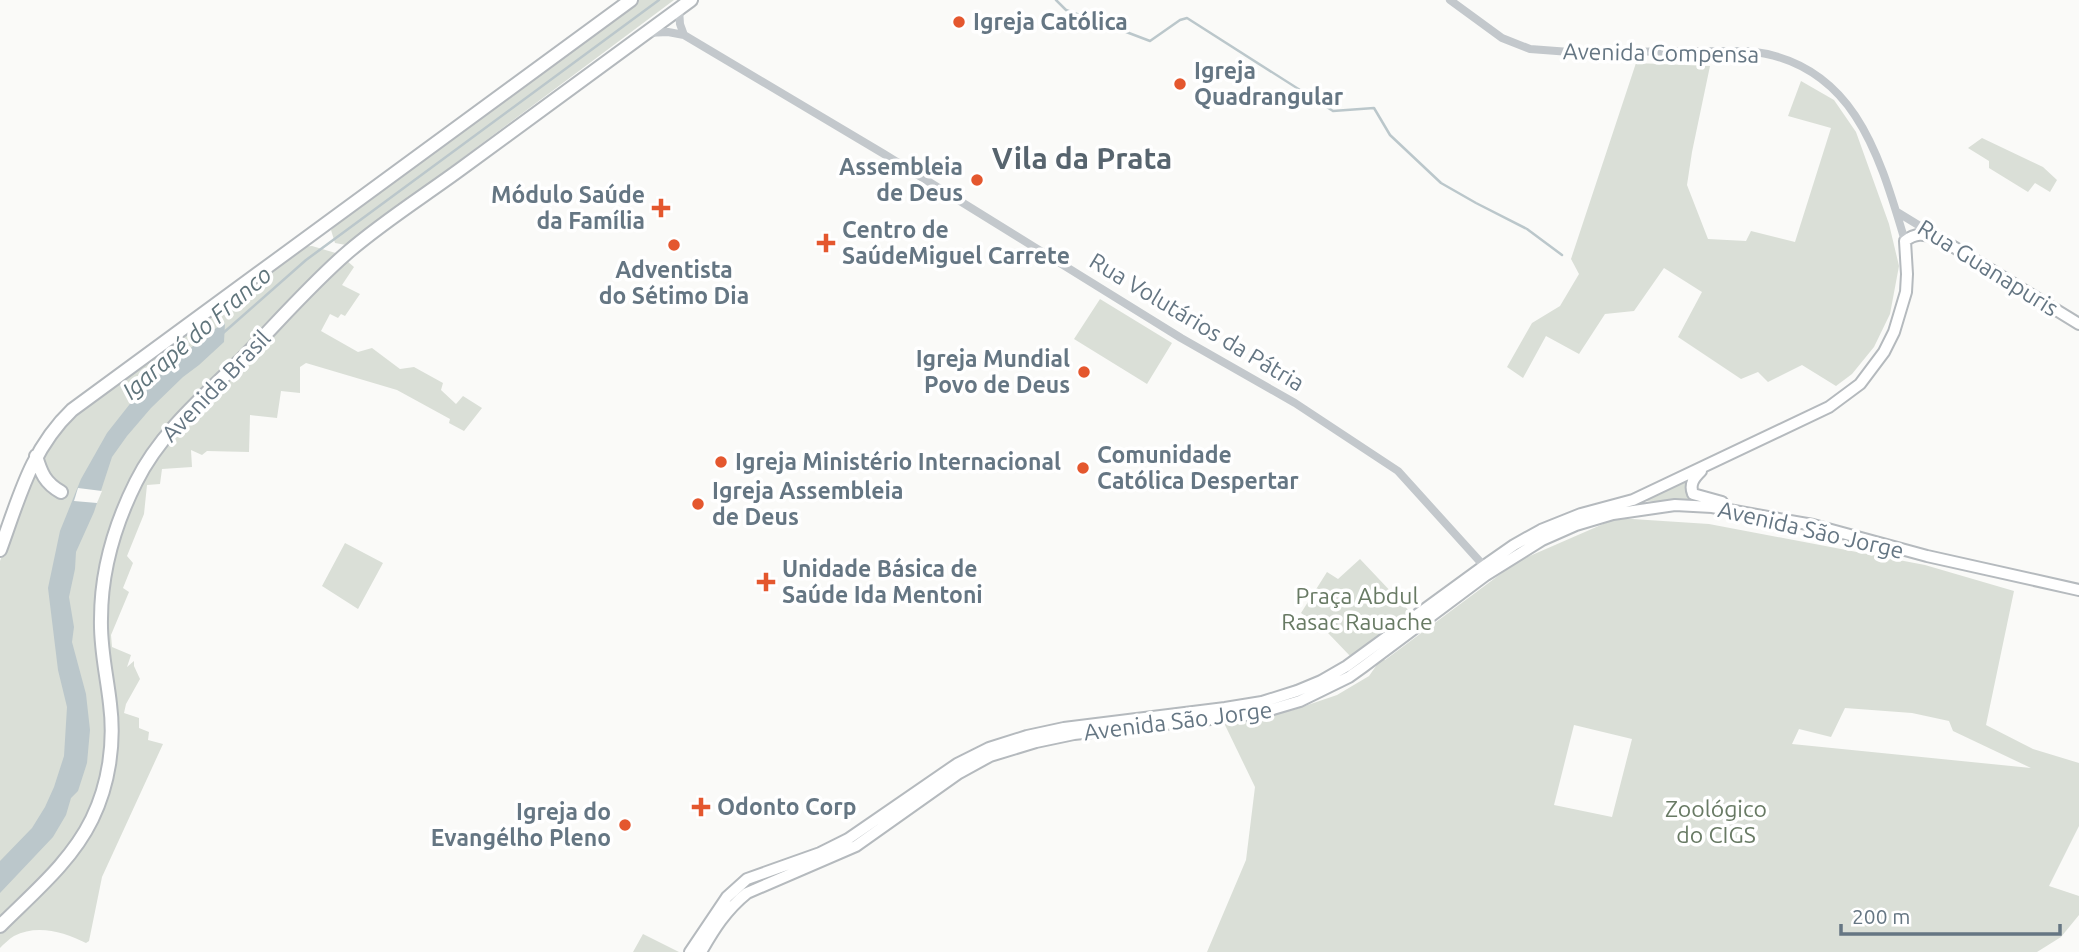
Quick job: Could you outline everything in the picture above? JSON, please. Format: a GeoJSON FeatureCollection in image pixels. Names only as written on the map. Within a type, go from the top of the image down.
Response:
{"type":"FeatureCollection","features":[{"type":"Feature","properties":{"kind":"highway"},"geometry":{"type":"LineString","coordinates":[[0,550],[36,456],[58,424],[91,394],[631,0]]}},
{"type":"Feature","properties":{"kind":"highway","name":"Avenida Brasil"},"geometry":{"type":"LineString","coordinates":[[0,926],[66,859],[92,819],[102,792],[112,737],[111,706],[101,630],[103,588],[120,520],[136,481],[152,455],[183,417],[349,251],[691,0]]}},
{"type":"Feature","properties":{"kind":"highway"},"geometry":{"type":"LineString","coordinates":[[36,456],[44,479],[61,492]]}},
{"type":"Feature","properties":{"kind":"main road"},"geometry":{"type":"LineString","coordinates":[[1905,241],[1920,234],[1939,238]]}},
{"type":"Feature","properties":{"kind":"main road","name":"Rua Guanapuris"},"geometry":{"type":"LineString","coordinates":[[1939,238],[2079,324]]}},
{"type":"Feature","properties":{"kind":"main road","name":"Avenida Compensa"},"geometry":{"type":"LineString","coordinates":[[1633,500],[1812,416],[1845,397],[1860,384],[1884,352],[1902,312],[1907,274],[1905,241]]}},
{"type":"Feature","properties":{"kind":"main road"},"geometry":{"type":"LineString","coordinates":[[1706,467],[1696,477],[1691,489],[1693,494],[1699,497],[1868,534],[1940,554],[1955,562]]}},
{"type":"Feature","properties":{"kind":"main road","name":"Avenida São Jorge"},"geometry":{"type":"LineString","coordinates":[[690,952],[727,897],[747,879],[820,853],[848,839],[957,764],[989,748],[1064,728],[1225,708],[1262,702],[1297,691],[1347,666],[1514,545],[1541,530],[1581,514],[1633,500]]}},
{"type":"Feature","properties":{"kind":"main road","name":"Avenida São Jorge"},"geometry":{"type":"LineString","coordinates":[[701,952],[715,926],[734,903],[747,893],[856,846],[959,773],[990,756],[1074,734],[1256,714],[1300,701],[1349,677],[1514,556],[1576,524],[1613,514],[1665,506],[1712,507],[1813,526],[2079,590]]}},
{"type":"Feature","properties":{"kind":"street","name":"Avenida Compensa"},"geometry":{"type":"LineString","coordinates":[[1450,0],[1502,38],[1530,49],[1570,52],[1749,51],[1793,62],[1818,76],[1848,103],[1870,139],[1905,241]]}},
{"type":"Feature","properties":{"kind":"street"},"geometry":{"type":"LineString","coordinates":[[679,9],[684,36]]}},
{"type":"Feature","properties":{"kind":"street","name":"Rua Volutários da Pátria"},"geometry":{"type":"LineString","coordinates":[[647,33],[668,32],[684,36],[895,160],[1181,338],[1295,403],[1398,471],[1484,566]]}},
{"type":"Feature","properties":{"kind":"street","name":"Rua Guanapuris"},"geometry":{"type":"LineString","coordinates":[[1897,212],[1939,238]]}},
{"type":"Feature","properties":{"kind":"green space"},"geometry":{"type":"Polygon","coordinates":[[[633,0],[674,0],[346,245],[335,243],[331,230],[352,211],[633,0]]]}},
{"type":"Feature","properties":{"kind":"green space"},"geometry":{"type":"Polygon","coordinates":[[[1636,63],[1710,66],[1687,185],[1708,239],[1746,241],[1751,231],[1795,242],[1831,128],[1788,116],[1801,81],[1834,100],[1856,132],[1889,224],[1899,266],[1890,314],[1874,347],[1852,374],[1836,386],[1802,365],[1768,382],[1758,372],[1741,379],[1678,337],[1702,292],[1664,268],[1634,311],[1605,314],[1579,354],[1546,336],[1523,378],[1507,367],[1532,323],[1560,306],[1579,274],[1571,259],[1636,63]]]}},
{"type":"Feature","properties":{"kind":"green space"},"geometry":{"type":"Polygon","coordinates":[[[1982,138],[2043,167],[2057,180],[2050,192],[2035,183],[2028,192],[1989,168],[1989,161],[1968,148],[1982,138]]]}},
{"type":"Feature","properties":{"kind":"green space"},"geometry":{"type":"Polygon","coordinates":[[[312,246],[339,254],[354,267],[342,285],[360,294],[345,316],[341,314],[338,318],[330,314],[321,331],[358,352],[372,348],[400,369],[414,367],[443,383],[441,390],[456,404],[463,396],[482,408],[464,431],[449,423],[450,419],[397,390],[306,363],[300,367],[300,393],[281,391],[277,418],[250,415],[249,452],[207,451],[202,455],[191,450],[192,467],[162,469],[160,484],[147,485],[144,514],[127,556],[133,563],[123,588],[129,592],[111,635],[112,647],[131,655],[127,667],[134,661],[140,679],[124,713],[139,718],[139,728],[149,732],[148,740],[163,744],[102,877],[89,941],[86,943],[50,931],[32,930],[14,936],[0,948],[0,561],[28,485],[51,444],[88,400],[299,247],[312,246]]]}},
{"type":"Feature","properties":{"kind":"green space"},"geometry":{"type":"Polygon","coordinates":[[[1100,299],[1172,343],[1147,384],[1074,339],[1100,299]]]}},
{"type":"Feature","properties":{"kind":"green space"},"geometry":{"type":"Polygon","coordinates":[[[1692,477],[1688,492],[1692,499],[1718,504],[1639,501],[1692,477]]]}},
{"type":"Feature","properties":{"kind":"green space","name":"Zoológico do CIGS"},"geometry":{"type":"Polygon","coordinates":[[[1617,518],[1709,524],[1925,565],[2014,591],[1986,725],[2033,749],[2079,763],[2079,826],[2049,886],[2079,896],[2079,915],[2061,937],[2037,952],[1207,952],[1246,860],[1255,787],[1225,725],[1293,710],[1337,695],[1369,676],[1381,659],[1385,660],[1518,561],[1617,518]],[[1845,708],[1831,737],[1799,729],[1792,744],[2031,768],[1953,731],[1949,721],[1912,713],[1845,708]],[[1574,725],[1554,805],[1612,817],[1632,739],[1574,725]]]}},
{"type":"Feature","properties":{"kind":"green space"},"geometry":{"type":"Polygon","coordinates":[[[345,543],[383,563],[358,609],[322,586],[345,543]]]}},
{"type":"Feature","properties":{"kind":"green space","name":"Praça Abdul Rasac Rauache"},"geometry":{"type":"Polygon","coordinates":[[[1360,559],[1413,615],[1351,657],[1328,633],[1301,613],[1327,572],[1338,579],[1360,559]]]}},
{"type":"Feature","properties":{"kind":"green space"},"geometry":{"type":"Polygon","coordinates":[[[643,934],[679,952],[633,952],[643,934]]]}},
{"type":"Feature","properties":{"kind":"shaded area"},"geometry":{"type":"Polygon","coordinates":[[[225,323],[224,342],[151,408],[112,457],[94,512],[76,552],[69,597],[74,627],[72,642],[86,694],[90,730],[87,763],[78,791],[71,798],[66,815],[53,837],[0,893],[0,861],[32,828],[45,807],[64,756],[67,707],[58,670],[48,588],[60,531],[81,479],[107,433],[133,400],[208,333],[225,323]]]}},
{"type":"Feature","properties":{"kind":"pier"},"geometry":{"type":"Polygon","coordinates":[[[78,488],[102,491],[97,503],[74,501],[78,488]]]}},
{"type":"Feature","properties":{"kind":"waterway","name":"Igarapé do Franco"},"geometry":{"type":"LineString","coordinates":[[222,334],[306,260],[659,0]]}},
{"type":"Feature","properties":{"kind":"waterway"},"geometry":{"type":"LineString","coordinates":[[1056,0],[1066,10],[1099,22]]}},
{"type":"Feature","properties":{"kind":"waterway"},"geometry":{"type":"LineString","coordinates":[[1121,30],[1150,41],[1187,18],[1333,111],[1374,108],[1390,135],[1441,183],[1527,229],[1562,255]]}},
{"type":"Feature","properties":{"kind":"place","name":"Igreja Católica"},"geometry":{"type":"Point","coordinates":[959,22]}},
{"type":"Feature","properties":{"kind":"place","name":"Igreja Quadrangular"},"geometry":{"type":"Point","coordinates":[1180,84]}},
{"type":"Feature","properties":{"kind":"place","name":"Assembleia de Deus"},"geometry":{"type":"Point","coordinates":[977,180]}},
{"type":"Feature","properties":{"kind":"place","name":"Módulo Saúde da Família"},"geometry":{"type":"Point","coordinates":[661,208]}},
{"type":"Feature","properties":{"kind":"place","name":"Centro de SaúdeMiguel Carrete"},"geometry":{"type":"Point","coordinates":[826,243]}},
{"type":"Feature","properties":{"kind":"place","name":"Adventista do Sétimo Dia"},"geometry":{"type":"Point","coordinates":[674,245]}},
{"type":"Feature","properties":{"kind":"place","name":"Igreja Mundial Povo de Deus"},"geometry":{"type":"Point","coordinates":[1084,372]}},
{"type":"Feature","properties":{"kind":"place","name":"Igreja Ministério Internacional"},"geometry":{"type":"Point","coordinates":[721,462]}},
{"type":"Feature","properties":{"kind":"place","name":"Comunidade Católica Despertar"},"geometry":{"type":"Point","coordinates":[1083,468]}},
{"type":"Feature","properties":{"kind":"place","name":"Igreja Assembleia de Deus"},"geometry":{"type":"Point","coordinates":[698,504]}},
{"type":"Feature","properties":{"kind":"place","name":"Unidade Básica de Saúde Ida Mentoni"},"geometry":{"type":"Point","coordinates":[766,582]}},
{"type":"Feature","properties":{"kind":"place","name":"Odonto Corp"},"geometry":{"type":"Point","coordinates":[701,807]}},
{"type":"Feature","properties":{"kind":"place","name":"Igreja do Evangélho Pleno"},"geometry":{"type":"Point","coordinates":[625,825]}},
{"type":"Feature","properties":{"kind":"district","name":"Vila da Prata"},"geometry":{"type":"Point","coordinates":[1082,159]}}]}
